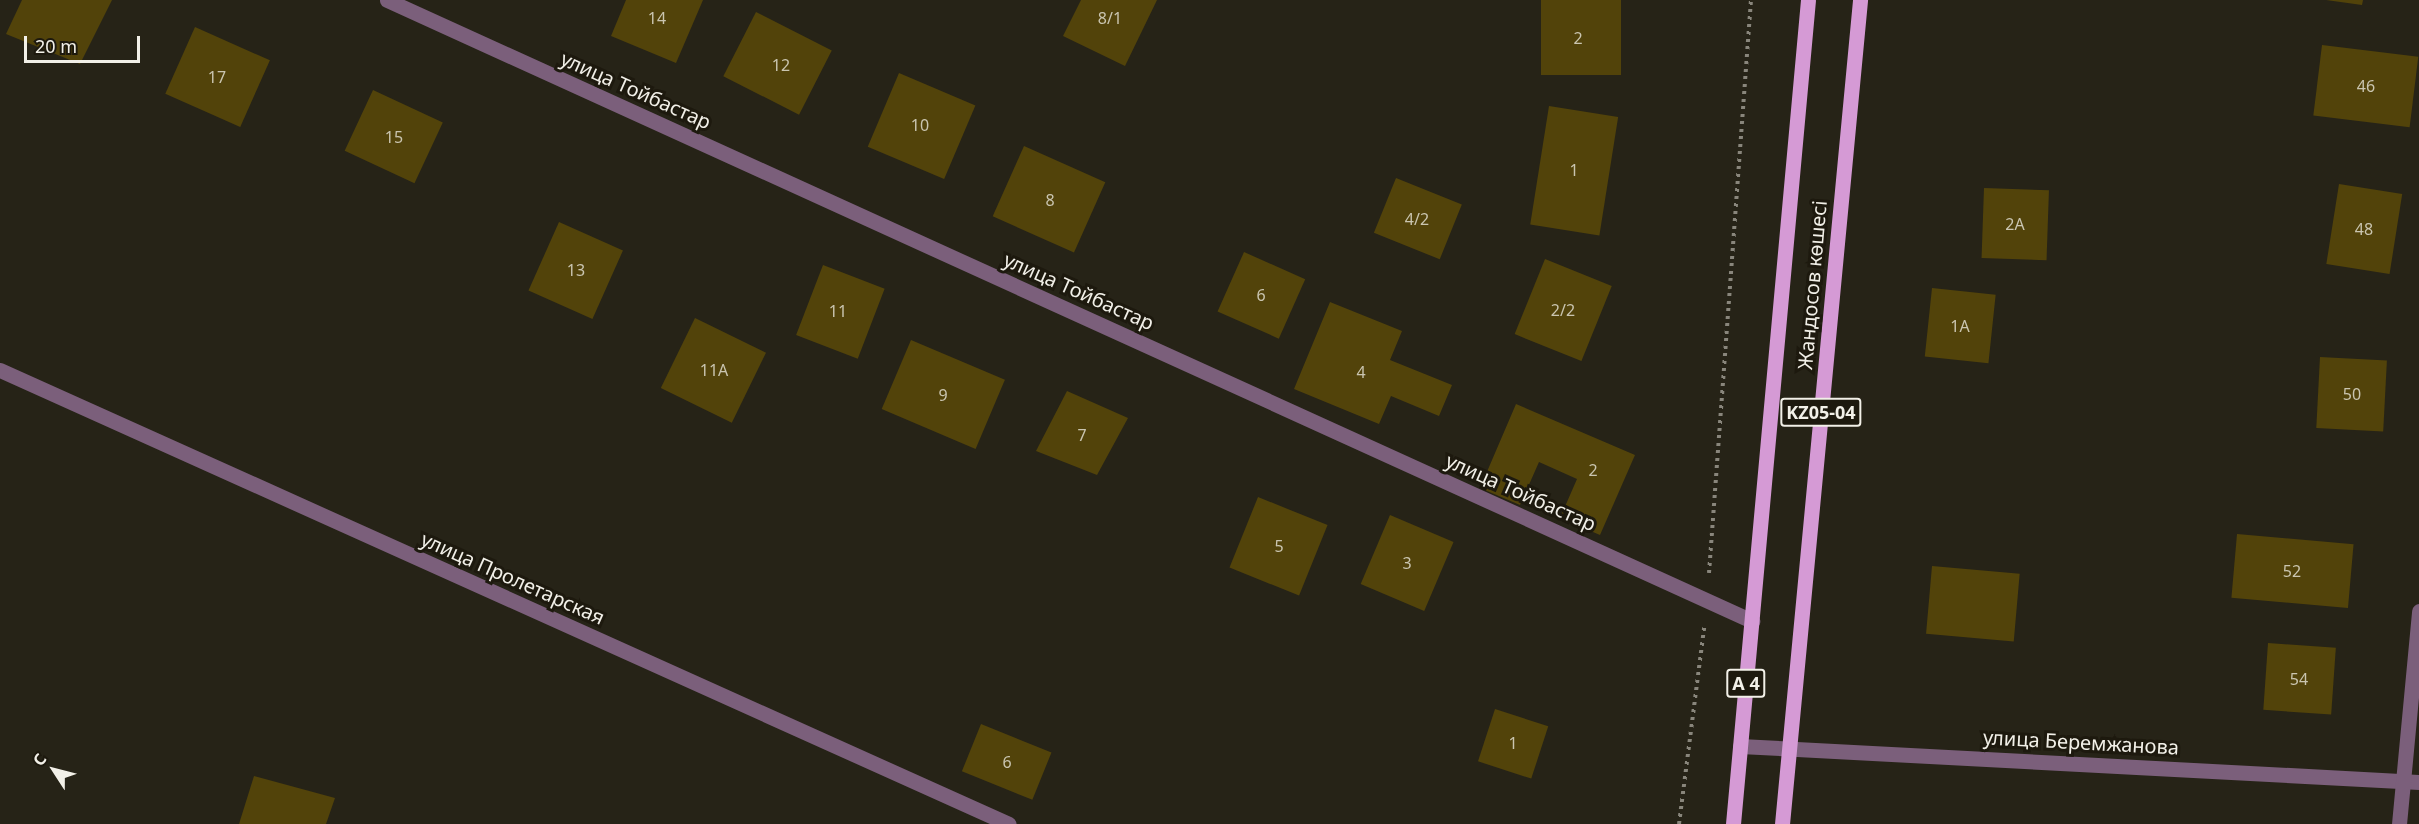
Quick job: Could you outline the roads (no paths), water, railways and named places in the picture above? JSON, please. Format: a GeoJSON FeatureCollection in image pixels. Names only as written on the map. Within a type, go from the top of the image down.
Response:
{"type":"FeatureCollection","features":[{"type":"Feature","properties":{"kind":"main road","name":"Жандосов көшесі"},"geometry":{"type":"LineString","coordinates":[[1733,824],[1808,0]]}},
{"type":"Feature","properties":{"kind":"main road","name":"Жандосов көшесі"},"geometry":{"type":"LineString","coordinates":[[1782,824],[1860,0]]}},
{"type":"Feature","properties":{"kind":"street","name":"улица Тойбастар"},"geometry":{"type":"LineString","coordinates":[[387,0],[1752,621]]}},
{"type":"Feature","properties":{"kind":"street","name":"улица Пролетарская"},"geometry":{"type":"LineString","coordinates":[[0,370],[1009,824]]}},
{"type":"Feature","properties":{"kind":"street"},"geometry":{"type":"LineString","coordinates":[[2399,824],[2412,782],[2419,611]]}},
{"type":"Feature","properties":{"kind":"street","name":"улица Беремжанова"},"geometry":{"type":"LineString","coordinates":[[1740,746],[2412,782]]}}]}
